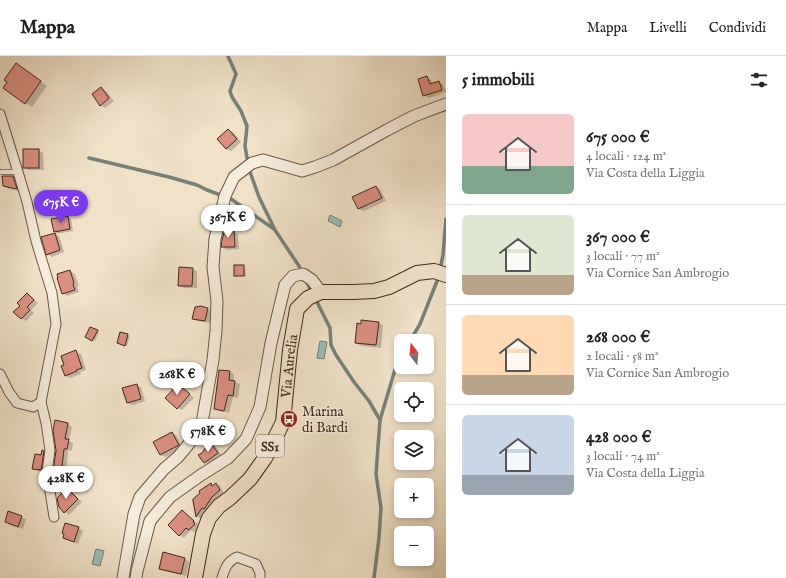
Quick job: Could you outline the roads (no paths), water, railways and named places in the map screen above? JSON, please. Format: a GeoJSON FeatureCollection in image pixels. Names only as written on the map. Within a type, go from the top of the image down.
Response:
{"type":"FeatureCollection","features":[{"type":"Feature","properties":{"kind":"main road"},"geometry":{"type":"LineString","coordinates":[[315,295],[374,291],[389,287],[416,274],[440,273]]}},
{"type":"Feature","properties":{"kind":"main road","name":"Via Aurelia"},"geometry":{"type":"LineString","coordinates":[[195,578],[203,534],[209,518],[219,506],[250,479],[265,458],[283,422],[290,350],[297,309],[315,295]]}},
{"type":"Feature","properties":{"kind":"street"},"geometry":{"type":"LineString","coordinates":[[123,578],[134,514],[140,497],[164,469],[178,457],[188,445],[202,423],[213,360],[216,331],[217,301],[213,267],[215,240],[218,221],[225,196],[234,177],[252,163],[263,160],[302,171],[314,167],[333,160],[414,116],[446,104]]}},
{"type":"Feature","properties":{"kind":"street"},"geometry":{"type":"LineString","coordinates":[[0,114],[27,202],[36,241],[52,292],[56,324],[41,402],[50,450],[47,472],[54,517]]}},
{"type":"Feature","properties":{"kind":"street"},"geometry":{"type":"LineString","coordinates":[[136,578],[150,521],[170,497],[228,458],[246,439],[260,408],[271,343],[285,285],[292,276],[303,274],[312,280],[315,295]]}},
{"type":"Feature","properties":{"kind":"street"},"geometry":{"type":"LineString","coordinates":[[0,374],[9,392],[17,403],[33,407],[41,402]]}},
{"type":"Feature","properties":{"kind":"street"},"geometry":{"type":"LineString","coordinates":[[222,578],[230,560],[237,557],[256,564],[260,573],[260,578]]}},
{"type":"Feature","properties":{"kind":"lane"},"geometry":{"type":"LineString","coordinates":[[0,172],[18,172]]}},
{"type":"Feature","properties":{"kind":"water"},"geometry":{"type":"Polygon","coordinates":[[[330,215],[342,221],[340,227],[328,221],[330,215]]]}},
{"type":"Feature","properties":{"kind":"water"},"geometry":{"type":"Polygon","coordinates":[[[320,341],[327,342],[324,359],[317,358],[320,341]]]}},
{"type":"Feature","properties":{"kind":"water"},"geometry":{"type":"Polygon","coordinates":[[[96,549],[104,551],[100,566],[92,564],[96,549]]]}},
{"type":"Feature","properties":{"kind":"waterway"},"geometry":{"type":"LineString","coordinates":[[228,56],[236,74],[230,91],[247,126],[245,146],[248,163]]}},
{"type":"Feature","properties":{"kind":"waterway"},"geometry":{"type":"LineString","coordinates":[[89,158],[197,185],[231,199],[274,229]]}},
{"type":"Feature","properties":{"kind":"waterway"},"geometry":{"type":"LineString","coordinates":[[249,169],[259,197],[275,230],[303,273]]}},
{"type":"Feature","properties":{"kind":"waterway"},"geometry":{"type":"LineString","coordinates":[[440,270],[443,255],[446,219]]}},
{"type":"Feature","properties":{"kind":"waterway"},"geometry":{"type":"LineString","coordinates":[[414,334],[420,324],[439,276]]}},
{"type":"Feature","properties":{"kind":"waterway"},"geometry":{"type":"LineString","coordinates":[[306,280],[312,293]]}},
{"type":"Feature","properties":{"kind":"waterway"},"geometry":{"type":"LineString","coordinates":[[315,298],[330,328],[331,345],[336,355],[369,401],[380,420],[376,474],[381,508],[374,578]]}},
{"type":"Feature","properties":{"kind":"waterway"},"geometry":{"type":"LineString","coordinates":[[380,420],[394,373]]}},
{"type":"Feature","properties":{"kind":"place","name":"Marina di Bardi"},"geometry":{"type":"Point","coordinates":[289,419]}}]}
